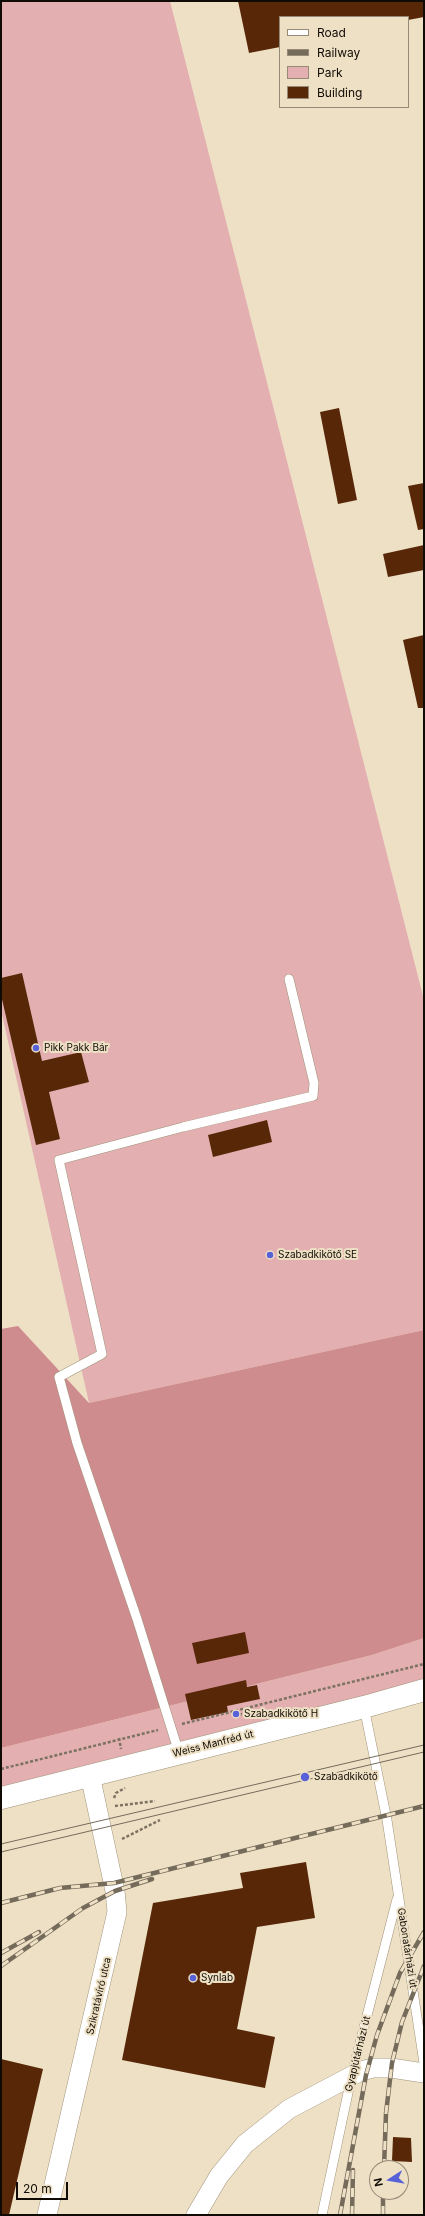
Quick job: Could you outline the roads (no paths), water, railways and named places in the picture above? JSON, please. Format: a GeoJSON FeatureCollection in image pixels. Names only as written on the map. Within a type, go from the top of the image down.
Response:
{"type":"FeatureCollection","features":[{"type":"Feature","properties":{"kind":"main road","name":"Weiss Manfréd út"},"geometry":{"type":"LineString","coordinates":[[1,1798],[364,1707],[424,1690]]}},
{"type":"Feature","properties":{"kind":"street","name":"Szikratávíró utca"},"geometry":{"type":"LineString","coordinates":[[47,2215],[117,1912],[116,1891],[90,1775]]}},
{"type":"Feature","properties":{"kind":"street"},"geometry":{"type":"LineString","coordinates":[[196,2215],[219,2176],[254,2136],[289,2108],[352,2074],[378,2068],[424,2073]]}},
{"type":"Feature","properties":{"kind":"lane"},"geometry":{"type":"LineString","coordinates":[[179,1753],[172,1726],[77,1443],[59,1377],[102,1354],[59,1160],[183,1127],[313,1096],[314,1083],[289,979]]}},
{"type":"Feature","properties":{"kind":"lane","name":"Gabonatárházi út"},"geometry":{"type":"LineString","coordinates":[[364,1707],[382,1794],[424,2063]]}},
{"type":"Feature","properties":{"kind":"lane","name":"Gyapjútárházi út"},"geometry":{"type":"LineString","coordinates":[[322,2215],[352,2074],[398,1894]]}},
{"type":"Feature","properties":{"kind":"tram line"},"geometry":{"type":"LineString","coordinates":[[1,1844],[424,1745]]}},
{"type":"Feature","properties":{"kind":"tram line"},"geometry":{"type":"LineString","coordinates":[[1,1852],[424,1752]]}},
{"type":"Feature","properties":{"kind":"railway"},"geometry":{"type":"LineString","coordinates":[[1,1903],[60,1888],[114,1883],[424,1806]]}},
{"type":"Feature","properties":{"kind":"railway"},"geometry":{"type":"LineString","coordinates":[[1,1966],[83,1908],[115,1891],[152,1879]]}},
{"type":"Feature","properties":{"kind":"railway"},"geometry":{"type":"LineString","coordinates":[[1,1953],[39,1932]]}},
{"type":"Feature","properties":{"kind":"railway"},"geometry":{"type":"LineString","coordinates":[[340,2215],[366,2075],[377,2035],[400,1973],[424,1932]]}},
{"type":"Feature","properties":{"kind":"railway"},"geometry":{"type":"LineString","coordinates":[[384,2160],[386,2113],[392,2063],[402,2022],[424,1966]]}},
{"type":"Feature","properties":{"kind":"railway"},"geometry":{"type":"LineString","coordinates":[[352,2215],[353,2170]]}},
{"type":"Feature","properties":{"kind":"railway"},"geometry":{"type":"LineString","coordinates":[[383,2200],[383,2215]]}},
{"type":"Feature","properties":{"kind":"place","name":"Pikk Pakk Bár"},"geometry":{"type":"Point","coordinates":[36,1048]}},
{"type":"Feature","properties":{"kind":"place","name":"Szabadkikötő SE"},"geometry":{"type":"Point","coordinates":[270,1255]}},
{"type":"Feature","properties":{"kind":"place","name":"Szabadkikötő H"},"geometry":{"type":"Point","coordinates":[236,1714]}},
{"type":"Feature","properties":{"kind":"place","name":"Szabadkikötő"},"geometry":{"type":"Point","coordinates":[305,1777]}},
{"type":"Feature","properties":{"kind":"place","name":"Synlab"},"geometry":{"type":"Point","coordinates":[193,1978]}}]}
